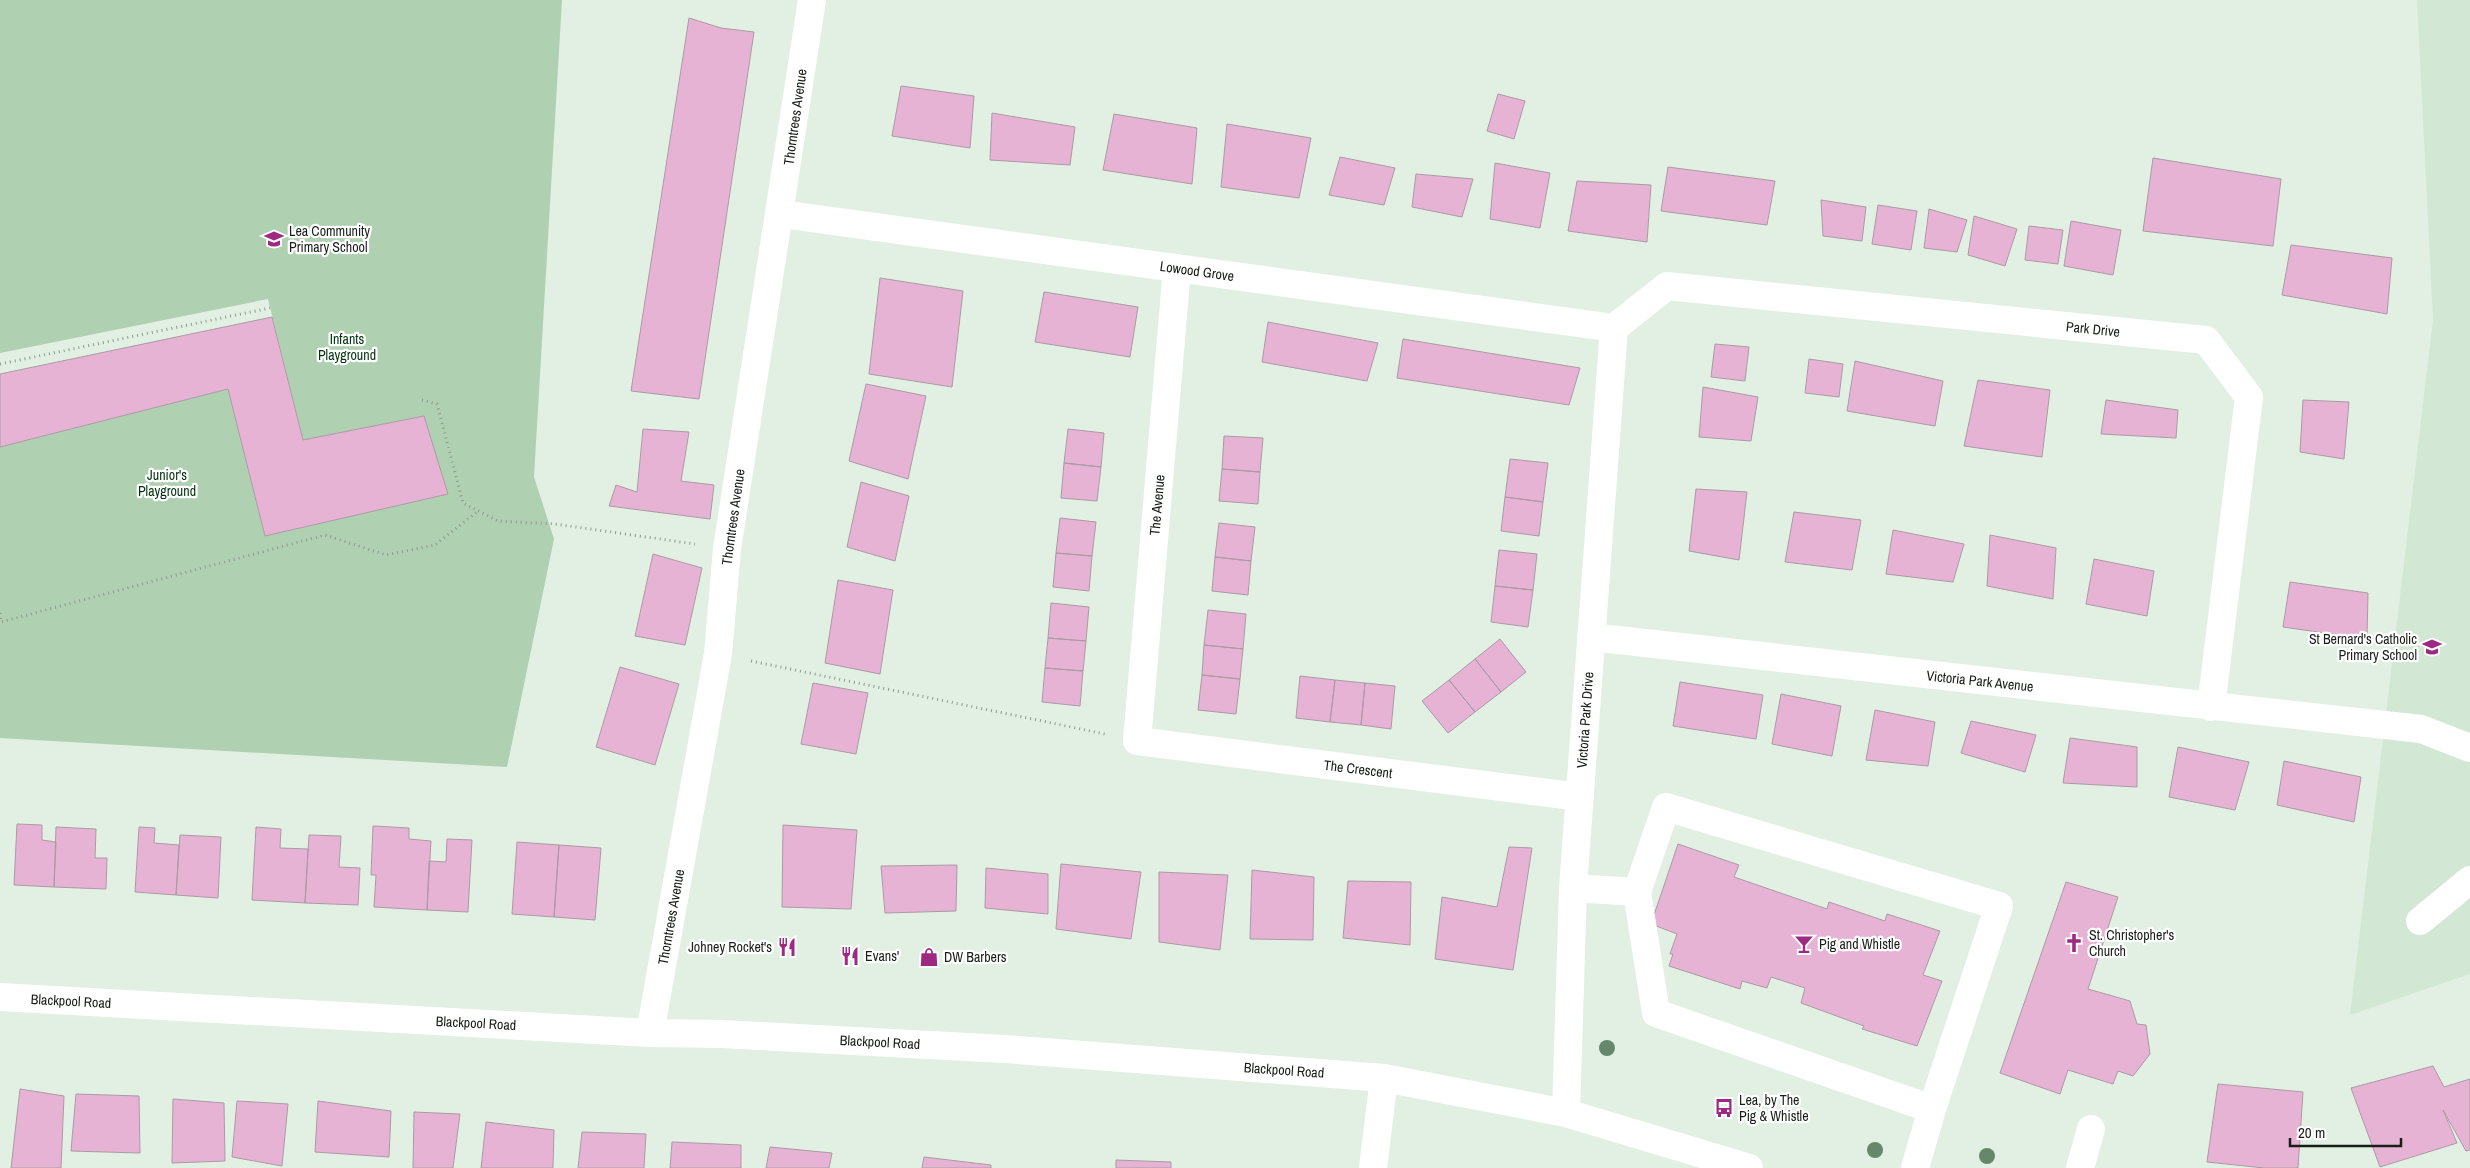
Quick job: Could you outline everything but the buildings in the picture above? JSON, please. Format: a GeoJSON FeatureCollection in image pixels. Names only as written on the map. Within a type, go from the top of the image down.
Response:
{"type":"FeatureCollection","features":[{"type":"Feature","properties":{"kind":"main road","name":"Thorntrees Avenue"},"geometry":{"type":"LineString","coordinates":[[650,1033],[718,654],[727,549],[781,214],[812,0]]}},
{"type":"Feature","properties":{"kind":"main road","name":"Lowood Grove"},"geometry":{"type":"LineString","coordinates":[[781,214],[1614,328]]}},
{"type":"Feature","properties":{"kind":"main road","name":"The Avenue"},"geometry":{"type":"LineString","coordinates":[[1137,741],[1177,268]]}},
{"type":"Feature","properties":{"kind":"main road","name":"Park Drive"},"geometry":{"type":"LineString","coordinates":[[1614,328],[1667,286],[2206,340],[2249,397],[2211,707]]}},
{"type":"Feature","properties":{"kind":"main road","name":"Victoria Park Drive"},"geometry":{"type":"LineString","coordinates":[[1566,1113],[1573,888],[1614,328]]}},
{"type":"Feature","properties":{"kind":"main road","name":"Victoria Park Avenue"},"geometry":{"type":"LineString","coordinates":[[1591,637],[2421,730],[2470,748]]}},
{"type":"Feature","properties":{"kind":"main road","name":"The Crescent"},"geometry":{"type":"LineString","coordinates":[[1137,741],[1580,797]]}},
{"type":"Feature","properties":{"kind":"main road"},"geometry":{"type":"LineString","coordinates":[[1915,1168],[1932,1109],[1999,906],[1666,807],[1636,892],[1656,1013],[1932,1109]]}},
{"type":"Feature","properties":{"kind":"main road"},"geometry":{"type":"LineString","coordinates":[[2420,921],[2470,880]]}},
{"type":"Feature","properties":{"kind":"main road"},"geometry":{"type":"LineString","coordinates":[[1573,888],[1636,892]]}},
{"type":"Feature","properties":{"kind":"main road","name":"Blackpool Road"},"geometry":{"type":"LineString","coordinates":[[0,997],[650,1033],[722,1034],[1005,1049],[1384,1078],[1566,1113],[1748,1168]]}},
{"type":"Feature","properties":{"kind":"main road"},"geometry":{"type":"LineString","coordinates":[[1373,1168],[1384,1078]]}},
{"type":"Feature","properties":{"kind":"main road"},"geometry":{"type":"LineString","coordinates":[[2080,1168],[2091,1130]]}},
{"type":"Feature","properties":{"kind":"path"},"geometry":{"type":"LineString","coordinates":[[0,364],[270,308]]}},
{"type":"Feature","properties":{"kind":"path"},"geometry":{"type":"LineString","coordinates":[[422,400],[437,404],[462,502],[498,521],[555,524],[727,549]]}},
{"type":"Feature","properties":{"kind":"path"},"geometry":{"type":"LineString","coordinates":[[0,613],[1,622],[325,534],[386,555],[435,545],[478,510]]}},
{"type":"Feature","properties":{"kind":"path"},"geometry":{"type":"LineString","coordinates":[[718,654],[1137,741]]}},
{"type":"Feature","properties":{"kind":"shaded area","name":"St Bernard's Catholic Primary School"},"geometry":{"type":"Polygon","coordinates":[[[2417,0],[2470,0],[2470,974],[2350,1015],[2433,320],[2417,0]]]}},
{"type":"Feature","properties":{"kind":"green space","name":"Lea Community Primary School"},"geometry":{"type":"Polygon","coordinates":[[[0,0],[562,0],[534,477],[554,539],[507,767],[0,738],[0,447],[228,389],[265,536],[448,494],[424,416],[303,440],[268,299],[0,353],[0,0]]]}},
{"type":"Feature","properties":{"kind":"place","name":"Lea Community Primary School"},"geometry":{"type":"Point","coordinates":[274,239]}},
{"type":"Feature","properties":{"kind":"place","name":"St Bernard's Catholic Primary School"},"geometry":{"type":"Point","coordinates":[2432,647]}},
{"type":"Feature","properties":{"kind":"place","name":"St. Christopher's Church"},"geometry":{"type":"Point","coordinates":[2074,943]}},
{"type":"Feature","properties":{"kind":"place","name":"Pig and Whistle"},"geometry":{"type":"Point","coordinates":[1804,944]}},
{"type":"Feature","properties":{"kind":"place","name":"Johney Rocket's"},"geometry":{"type":"Point","coordinates":[787,947]}},
{"type":"Feature","properties":{"kind":"place","name":"Evans'"},"geometry":{"type":"Point","coordinates":[850,956]}},
{"type":"Feature","properties":{"kind":"place","name":"DW Barbers"},"geometry":{"type":"Point","coordinates":[929,957]}},
{"type":"Feature","properties":{"kind":"place","name":"Lea, by The Pig & Whistle"},"geometry":{"type":"Point","coordinates":[1724,1108]}},
{"type":"Feature","properties":{"kind":"park label","name":"Infants Playground"},"geometry":{"type":"Point","coordinates":[347,348]}},
{"type":"Feature","properties":{"kind":"park label","name":"Junior's Playground"},"geometry":{"type":"Point","coordinates":[167,484]}}]}
